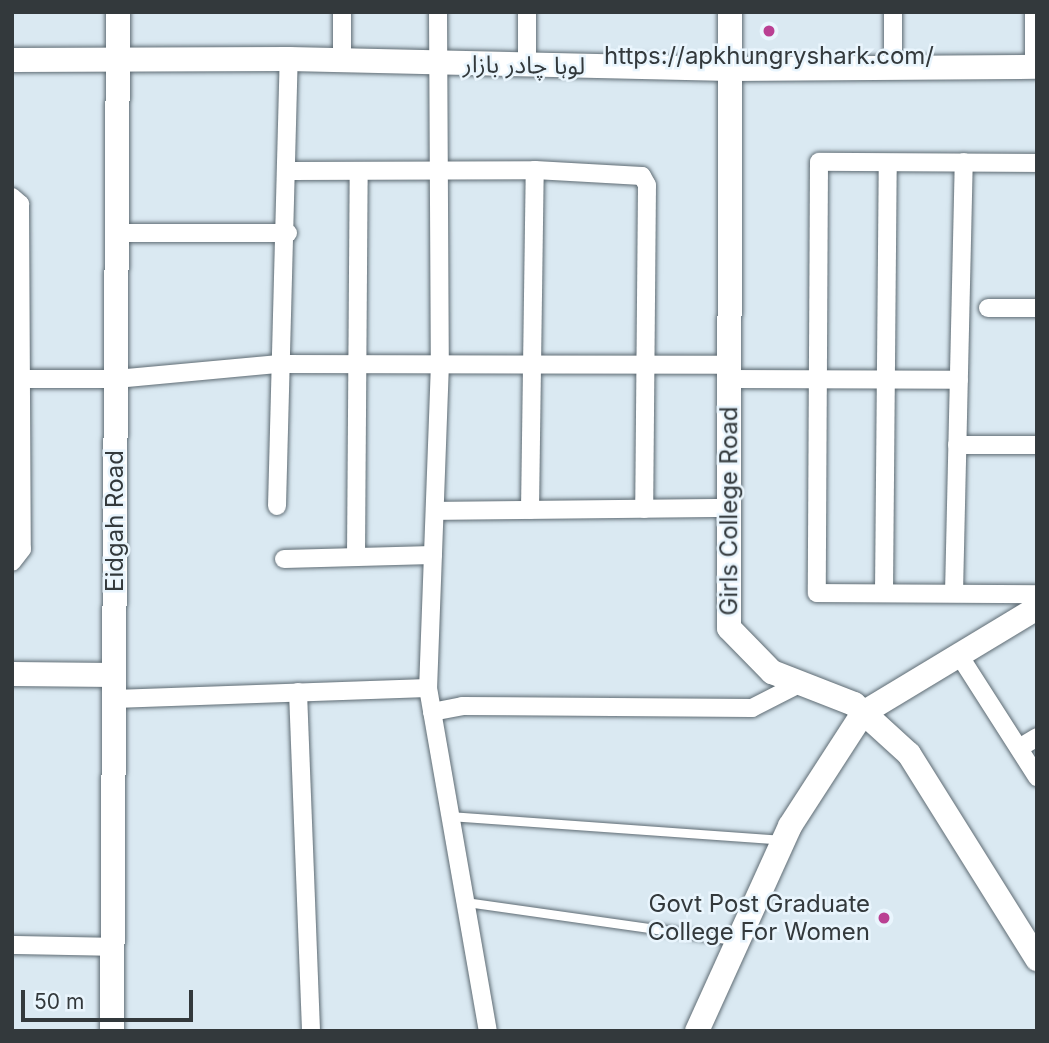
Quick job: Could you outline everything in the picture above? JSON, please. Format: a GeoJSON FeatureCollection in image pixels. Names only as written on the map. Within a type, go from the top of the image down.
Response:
{"type":"FeatureCollection","features":[{"type":"Feature","properties":{"kind":"street","name":"Eidgah Road"},"geometry":{"type":"LineString","coordinates":[[112,1031],[118,12]]}},
{"type":"Feature","properties":{"kind":"street"},"geometry":{"type":"LineString","coordinates":[[342,12],[342,63]]}},
{"type":"Feature","properties":{"kind":"street"},"geometry":{"type":"LineString","coordinates":[[438,12],[440,363],[428,688],[488,1031]]}},
{"type":"Feature","properties":{"kind":"street"},"geometry":{"type":"LineString","coordinates":[[527,12],[527,65]]}},
{"type":"Feature","properties":{"kind":"street","name":"Girls College Road"},"geometry":{"type":"LineString","coordinates":[[730,12],[729,628],[772,672],[854,704],[909,754],[1034,947]]}},
{"type":"Feature","properties":{"kind":"street"},"geometry":{"type":"LineString","coordinates":[[893,12],[893,68]]}},
{"type":"Feature","properties":{"kind":"street"},"geometry":{"type":"LineString","coordinates":[[1034,12],[1035,67]]}},
{"type":"Feature","properties":{"kind":"street","name":"لوہا چادر بازار"},"geometry":{"type":"LineString","coordinates":[[12,60],[289,59],[342,63],[730,69],[1035,67]]}},
{"type":"Feature","properties":{"kind":"street"},"geometry":{"type":"LineString","coordinates":[[277,506],[279,364],[288,233],[289,59]]}},
{"type":"Feature","properties":{"kind":"street"},"geometry":{"type":"LineString","coordinates":[[1037,163],[819,162],[817,593],[1037,594]]}},
{"type":"Feature","properties":{"kind":"street"},"geometry":{"type":"LineString","coordinates":[[954,593],[964,162]]}},
{"type":"Feature","properties":{"kind":"street"},"geometry":{"type":"LineString","coordinates":[[884,593],[888,163]]}},
{"type":"Feature","properties":{"kind":"street"},"geometry":{"type":"LineString","coordinates":[[289,171],[535,170],[642,176],[647,185],[644,509]]}},
{"type":"Feature","properties":{"kind":"street"},"geometry":{"type":"LineString","coordinates":[[530,510],[530,364],[535,170]]}},
{"type":"Feature","properties":{"kind":"street"},"geometry":{"type":"LineString","coordinates":[[356,557],[354,363],[359,172]]}},
{"type":"Feature","properties":{"kind":"street"},"geometry":{"type":"LineString","coordinates":[[12,197],[20,204],[16,379],[22,549],[12,562]]}},
{"type":"Feature","properties":{"kind":"street"},"geometry":{"type":"LineString","coordinates":[[115,233],[288,233]]}},
{"type":"Feature","properties":{"kind":"street"},"geometry":{"type":"LineString","coordinates":[[988,308],[1037,308],[1037,296]]}},
{"type":"Feature","properties":{"kind":"street"},"geometry":{"type":"LineString","coordinates":[[16,379],[116,379],[279,364],[645,363],[818,380],[959,380]]}},
{"type":"Feature","properties":{"kind":"street"},"geometry":{"type":"LineString","coordinates":[[957,445],[1037,445]]}},
{"type":"Feature","properties":{"kind":"street"},"geometry":{"type":"LineString","coordinates":[[435,511],[729,508]]}},
{"type":"Feature","properties":{"kind":"street"},"geometry":{"type":"LineString","coordinates":[[284,559],[433,555]]}},
{"type":"Feature","properties":{"kind":"street"},"geometry":{"type":"LineString","coordinates":[[698,1031],[736,941],[784,840],[863,713],[1037,608]]}},
{"type":"Feature","properties":{"kind":"street"},"geometry":{"type":"LineString","coordinates":[[959,655],[1037,777]]}},
{"type":"Feature","properties":{"kind":"street"},"geometry":{"type":"LineString","coordinates":[[12,674],[114,687],[298,692],[428,688]]}},
{"type":"Feature","properties":{"kind":"street"},"geometry":{"type":"LineString","coordinates":[[432,712],[462,706],[752,708],[801,683]]}},
{"type":"Feature","properties":{"kind":"street"},"geometry":{"type":"LineString","coordinates":[[298,692],[310,1031]]}},
{"type":"Feature","properties":{"kind":"street"},"geometry":{"type":"LineString","coordinates":[[1019,748],[1037,737]]}},
{"type":"Feature","properties":{"kind":"street"},"geometry":{"type":"LineString","coordinates":[[12,945],[113,947]]}},
{"type":"Feature","properties":{"kind":"lane"},"geometry":{"type":"LineString","coordinates":[[450,816],[784,840]]}},
{"type":"Feature","properties":{"kind":"lane"},"geometry":{"type":"LineString","coordinates":[[466,902],[736,941]]}},
{"type":"Feature","properties":{"kind":"place","name":"https://apkhungryshark.com/"},"geometry":{"type":"Point","coordinates":[769,31]}},
{"type":"Feature","properties":{"kind":"place","name":"Govt Post Graduate College For Women"},"geometry":{"type":"Point","coordinates":[884,918]}}]}
